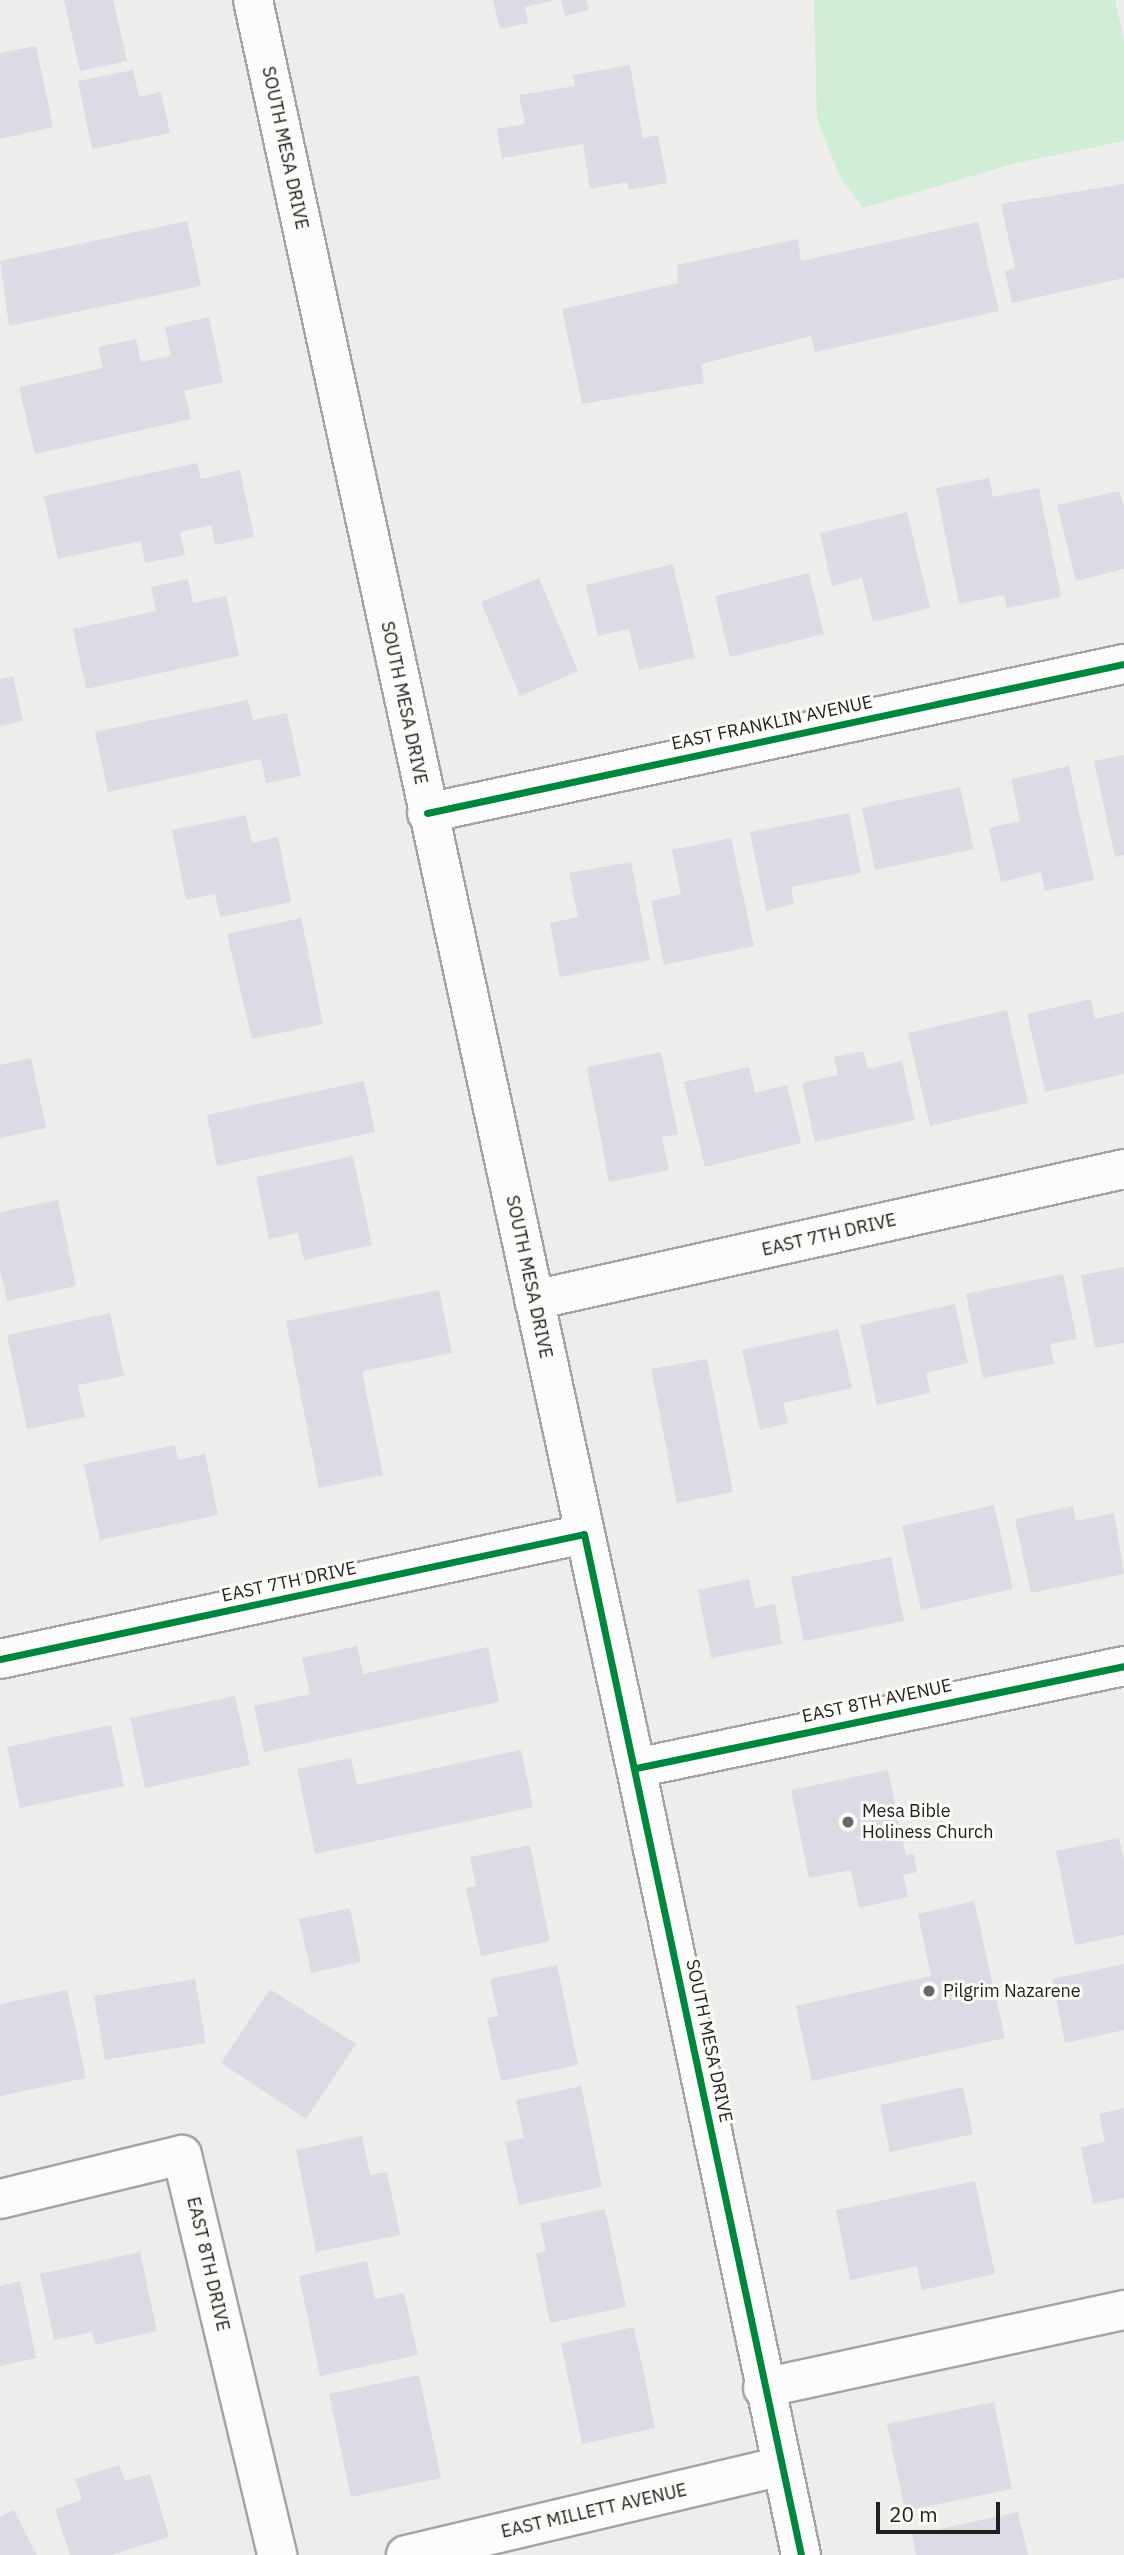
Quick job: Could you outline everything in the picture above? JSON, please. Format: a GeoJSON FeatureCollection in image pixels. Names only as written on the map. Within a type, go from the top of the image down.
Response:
{"type":"FeatureCollection","features":[{"type":"Feature","properties":{"kind":"street","name":"SOUTH MESA DRIVE"},"geometry":{"type":"LineString","coordinates":[[253,0],[636,1768],[763,2388],[801,2555]]}},
{"type":"Feature","properties":{"kind":"street","name":"EAST FRANKLIN AVENUE"},"geometry":{"type":"LineString","coordinates":[[428,813],[1124,664]]}},
{"type":"Feature","properties":{"kind":"street","name":"EAST 7TH DRIVE"},"geometry":{"type":"LineString","coordinates":[[534,1300],[1124,1169]]}},
{"type":"Feature","properties":{"kind":"street","name":"EAST 7TH DRIVE"},"geometry":{"type":"LineString","coordinates":[[0,1659],[584,1534]]}},
{"type":"Feature","properties":{"kind":"street","name":"EAST 8TH AVENUE"},"geometry":{"type":"LineString","coordinates":[[636,1768],[1124,1666]]}},
{"type":"Feature","properties":{"kind":"street","name":"EAST 8TH DRIVE"},"geometry":{"type":"LineString","coordinates":[[0,2199],[182,2155],[277,2555]]}},
{"type":"Feature","properties":{"kind":"street"},"geometry":{"type":"LineString","coordinates":[[763,2388],[1124,2310]]}},
{"type":"Feature","properties":{"kind":"street","name":"EAST MILLETT AVENUE"},"geometry":{"type":"LineString","coordinates":[[406,2555],[782,2466]]}},
{"type":"Feature","properties":{"kind":"green space"},"geometry":{"type":"Polygon","coordinates":[[[814,0],[1115,0],[1124,41],[1124,141],[1016,163],[863,208],[839,175],[817,119],[814,0]]]}},
{"type":"Feature","properties":{"kind":"building"},"geometry":{"type":"Polygon","coordinates":[[[64,0],[113,0],[127,61],[80,71],[64,0]]]}},
{"type":"Feature","properties":{"kind":"building"},"geometry":{"type":"Polygon","coordinates":[[[493,0],[552,1],[525,7],[528,23],[500,29],[493,0]]]}},
{"type":"Feature","properties":{"kind":"building"},"geometry":{"type":"Polygon","coordinates":[[[561,0],[586,0],[589,10],[565,16],[561,0]]]}},
{"type":"Feature","properties":{"kind":"building"},"geometry":{"type":"Polygon","coordinates":[[[36,46],[53,127],[0,139],[0,53],[36,46]]]}},
{"type":"Feature","properties":{"kind":"building"},"geometry":{"type":"Polygon","coordinates":[[[630,65],[643,138],[658,135],[667,183],[629,190],[627,182],[590,189],[583,144],[502,158],[497,129],[525,124],[519,95],[575,86],[573,75],[630,65]]]}},
{"type":"Feature","properties":{"kind":"building"},"geometry":{"type":"Polygon","coordinates":[[[133,70],[139,97],[161,92],[170,133],[92,149],[78,81],[133,70]]]}},
{"type":"Feature","properties":{"kind":"building"},"geometry":{"type":"Polygon","coordinates":[[[1124,184],[1124,278],[1012,303],[1005,271],[1015,268],[1001,204],[1124,184]]]}},
{"type":"Feature","properties":{"kind":"building"},"geometry":{"type":"Polygon","coordinates":[[[187,221],[201,286],[9,326],[0,261],[187,221]]]}},
{"type":"Feature","properties":{"kind":"building"},"geometry":{"type":"Polygon","coordinates":[[[978,222],[999,311],[815,352],[811,336],[701,364],[704,383],[582,404],[562,309],[678,283],[677,265],[798,239],[801,261],[978,222]]]}},
{"type":"Feature","properties":{"kind":"building"},"geometry":{"type":"Polygon","coordinates":[[[209,317],[223,382],[184,391],[191,419],[35,454],[19,387],[103,368],[98,347],[136,339],[141,362],[171,356],[165,327],[209,317]]]}},
{"type":"Feature","properties":{"kind":"building"},"geometry":{"type":"Polygon","coordinates":[[[197,463],[201,479],[240,470],[254,537],[215,545],[211,525],[180,532],[185,555],[145,563],[141,541],[58,559],[44,496],[197,463]]]}},
{"type":"Feature","properties":{"kind":"building"},"geometry":{"type":"Polygon","coordinates":[[[989,478],[993,497],[1039,488],[1061,597],[1007,608],[1004,595],[959,604],[936,488],[989,478]]]}},
{"type":"Feature","properties":{"kind":"building"},"geometry":{"type":"Polygon","coordinates":[[[1119,491],[1124,507],[1124,569],[1076,581],[1057,505],[1119,491]]]}},
{"type":"Feature","properties":{"kind":"building"},"geometry":{"type":"Polygon","coordinates":[[[907,512],[930,608],[873,622],[862,578],[832,586],[820,533],[907,512]]]}},
{"type":"Feature","properties":{"kind":"building"},"geometry":{"type":"Polygon","coordinates":[[[673,564],[695,658],[639,670],[629,629],[598,636],[586,585],[673,564]]]}},
{"type":"Feature","properties":{"kind":"building"},"geometry":{"type":"Polygon","coordinates":[[[809,573],[824,634],[730,657],[715,596],[809,573]]]}},
{"type":"Feature","properties":{"kind":"building"},"geometry":{"type":"Polygon","coordinates":[[[539,578],[578,671],[520,696],[481,602],[539,578]]]}},
{"type":"Feature","properties":{"kind":"building"},"geometry":{"type":"Polygon","coordinates":[[[188,579],[193,603],[226,596],[239,656],[86,689],[73,629],[156,611],[151,587],[188,579]]]}},
{"type":"Feature","properties":{"kind":"building"},"geometry":{"type":"Polygon","coordinates":[[[13,676],[23,721],[0,726],[0,679],[13,676]]]}},
{"type":"Feature","properties":{"kind":"building"},"geometry":{"type":"Polygon","coordinates":[[[248,700],[253,720],[287,713],[301,776],[266,783],[261,759],[108,792],[95,732],[248,700]]]}},
{"type":"Feature","properties":{"kind":"building"},"geometry":{"type":"Polygon","coordinates":[[[1124,755],[1124,855],[1115,857],[1094,761],[1124,755]]]}},
{"type":"Feature","properties":{"kind":"building"},"geometry":{"type":"Polygon","coordinates":[[[1069,766],[1094,880],[1045,891],[1041,872],[1001,882],[989,828],[1020,821],[1011,779],[1069,766]]]}},
{"type":"Feature","properties":{"kind":"building"},"geometry":{"type":"Polygon","coordinates":[[[960,787],[974,849],[875,870],[862,808],[960,787]]]}},
{"type":"Feature","properties":{"kind":"building"},"geometry":{"type":"Polygon","coordinates":[[[849,813],[861,873],[791,887],[794,904],[766,911],[750,832],[849,813]]]}},
{"type":"Feature","properties":{"kind":"building"},"geometry":{"type":"Polygon","coordinates":[[[246,815],[252,843],[278,837],[291,902],[220,917],[215,894],[186,900],[172,830],[246,815]]]}},
{"type":"Feature","properties":{"kind":"building"},"geometry":{"type":"Polygon","coordinates":[[[731,838],[754,946],[664,965],[651,901],[681,894],[672,850],[731,838]]]}},
{"type":"Feature","properties":{"kind":"building"},"geometry":{"type":"Polygon","coordinates":[[[631,862],[650,960],[560,977],[550,923],[578,917],[569,873],[631,862]]]}},
{"type":"Feature","properties":{"kind":"building"},"geometry":{"type":"Polygon","coordinates":[[[301,918],[323,1024],[252,1039],[227,934],[301,918]]]}},
{"type":"Feature","properties":{"kind":"building"},"geometry":{"type":"Polygon","coordinates":[[[1091,999],[1095,1019],[1124,1012],[1124,1074],[1045,1092],[1027,1014],[1091,999]]]}},
{"type":"Feature","properties":{"kind":"building"},"geometry":{"type":"Polygon","coordinates":[[[1007,1010],[1028,1103],[930,1126],[908,1033],[1007,1010]]]}},
{"type":"Feature","properties":{"kind":"building"},"geometry":{"type":"Polygon","coordinates":[[[863,1051],[868,1069],[902,1061],[915,1120],[815,1142],[802,1083],[838,1075],[834,1057],[863,1051]]]}},
{"type":"Feature","properties":{"kind":"building"},"geometry":{"type":"Polygon","coordinates":[[[661,1052],[678,1134],[662,1137],[669,1170],[609,1182],[587,1067],[661,1052]]]}},
{"type":"Feature","properties":{"kind":"building"},"geometry":{"type":"Polygon","coordinates":[[[31,1058],[46,1128],[0,1138],[0,1065],[31,1058]]]}},
{"type":"Feature","properties":{"kind":"building"},"geometry":{"type":"Polygon","coordinates":[[[749,1067],[755,1093],[787,1085],[801,1143],[705,1167],[684,1082],[749,1067]]]}},
{"type":"Feature","properties":{"kind":"building"},"geometry":{"type":"Polygon","coordinates":[[[364,1081],[375,1132],[217,1166],[207,1115],[364,1081]]]}},
{"type":"Feature","properties":{"kind":"building"},"geometry":{"type":"Polygon","coordinates":[[[353,1156],[372,1245],[304,1260],[298,1233],[269,1239],[256,1177],[353,1156]]]}},
{"type":"Feature","properties":{"kind":"building"},"geometry":{"type":"Polygon","coordinates":[[[58,1200],[76,1286],[7,1301],[0,1270],[0,1212],[58,1200]]]}},
{"type":"Feature","properties":{"kind":"building"},"geometry":{"type":"Polygon","coordinates":[[[1124,1267],[1124,1343],[1095,1348],[1081,1275],[1124,1267]]]}},
{"type":"Feature","properties":{"kind":"building"},"geometry":{"type":"Polygon","coordinates":[[[1063,1274],[1077,1339],[1050,1344],[1054,1364],[983,1378],[966,1294],[1063,1274]]]}},
{"type":"Feature","properties":{"kind":"building"},"geometry":{"type":"Polygon","coordinates":[[[439,1290],[452,1353],[362,1371],[383,1475],[319,1488],[286,1321],[439,1290]]]}},
{"type":"Feature","properties":{"kind":"building"},"geometry":{"type":"Polygon","coordinates":[[[955,1304],[968,1363],[926,1373],[930,1393],[877,1405],[860,1325],[955,1304]]]}},
{"type":"Feature","properties":{"kind":"building"},"geometry":{"type":"Polygon","coordinates":[[[110,1313],[124,1376],[78,1385],[85,1417],[27,1429],[7,1335],[110,1313]]]}},
{"type":"Feature","properties":{"kind":"building"},"geometry":{"type":"Polygon","coordinates":[[[838,1329],[852,1388],[783,1403],[788,1423],[760,1430],[742,1350],[838,1329]]]}},
{"type":"Feature","properties":{"kind":"building"},"geometry":{"type":"Polygon","coordinates":[[[707,1359],[733,1492],[677,1503],[651,1369],[707,1359]]]}},
{"type":"Feature","properties":{"kind":"building"},"geometry":{"type":"Polygon","coordinates":[[[175,1445],[178,1460],[205,1454],[218,1515],[100,1540],[84,1464],[175,1445]]]}},
{"type":"Feature","properties":{"kind":"building"},"geometry":{"type":"Polygon","coordinates":[[[994,1505],[1013,1589],[921,1610],[902,1526],[994,1505]]]}},
{"type":"Feature","properties":{"kind":"building"},"geometry":{"type":"Polygon","coordinates":[[[1073,1506],[1076,1521],[1114,1513],[1124,1574],[1031,1593],[1015,1519],[1073,1506]]]}},
{"type":"Feature","properties":{"kind":"building"},"geometry":{"type":"Polygon","coordinates":[[[891,1557],[904,1621],[804,1641],[791,1577],[891,1557]]]}},
{"type":"Feature","properties":{"kind":"building"},"geometry":{"type":"Polygon","coordinates":[[[749,1579],[755,1608],[775,1604],[782,1644],[711,1658],[698,1590],[749,1579]]]}},
{"type":"Feature","properties":{"kind":"building"},"geometry":{"type":"Polygon","coordinates":[[[357,1646],[363,1674],[488,1647],[499,1702],[264,1752],[254,1706],[310,1694],[302,1658],[357,1646]]]}},
{"type":"Feature","properties":{"kind":"building"},"geometry":{"type":"Polygon","coordinates":[[[235,1696],[250,1765],[145,1788],[130,1718],[235,1696]]]}},
{"type":"Feature","properties":{"kind":"building"},"geometry":{"type":"Polygon","coordinates":[[[111,1725],[124,1786],[20,1808],[7,1747],[111,1725]]]}},
{"type":"Feature","properties":{"kind":"building"},"geometry":{"type":"Polygon","coordinates":[[[521,1750],[533,1807],[315,1854],[297,1769],[351,1758],[357,1785],[521,1750]]]}},
{"type":"Feature","properties":{"kind":"building","name":"Mesa Bible Holiness Church"},"geometry":{"type":"Polygon","coordinates":[[[888,1770],[906,1856],[914,1854],[917,1872],[903,1875],[908,1897],[859,1908],[851,1870],[809,1878],[791,1790],[888,1770]]]}},
{"type":"Feature","properties":{"kind":"building"},"geometry":{"type":"Polygon","coordinates":[[[1119,1838],[1124,1860],[1124,1935],[1075,1945],[1056,1851],[1119,1838]]]}},
{"type":"Feature","properties":{"kind":"building"},"geometry":{"type":"Polygon","coordinates":[[[530,1845],[550,1941],[481,1956],[466,1888],[476,1886],[470,1857],[530,1845]]]}},
{"type":"Feature","properties":{"kind":"building","name":"Pilgrim Nazarene"},"geometry":{"type":"Polygon","coordinates":[[[974,1901],[1005,2038],[812,2081],[796,2006],[931,1976],[918,1914],[974,1901]]]}},
{"type":"Feature","properties":{"kind":"building"},"geometry":{"type":"Polygon","coordinates":[[[350,1908],[361,1962],[311,1973],[299,1919],[350,1908]]]}},
{"type":"Feature","properties":{"kind":"building"},"geometry":{"type":"Polygon","coordinates":[[[1124,1964],[1124,2030],[1065,2043],[1052,1979],[1124,1964]]]}},
{"type":"Feature","properties":{"kind":"building"},"geometry":{"type":"Polygon","coordinates":[[[557,1965],[578,2065],[501,2081],[487,2018],[498,2016],[490,1979],[557,1965]]]}},
{"type":"Feature","properties":{"kind":"building"},"geometry":{"type":"Polygon","coordinates":[[[195,1979],[206,2043],[105,2060],[94,1996],[195,1979]]]}},
{"type":"Feature","properties":{"kind":"building"},"geometry":{"type":"Polygon","coordinates":[[[270,1989],[356,2044],[306,2119],[221,2063],[270,1989]]]}},
{"type":"Feature","properties":{"kind":"building"},"geometry":{"type":"Polygon","coordinates":[[[67,1990],[86,2078],[0,2096],[0,2004],[67,1990]]]}},
{"type":"Feature","properties":{"kind":"building"},"geometry":{"type":"Polygon","coordinates":[[[581,2086],[602,2187],[519,2205],[505,2142],[524,2138],[516,2100],[581,2086]]]}},
{"type":"Feature","properties":{"kind":"building"},"geometry":{"type":"Polygon","coordinates":[[[963,2087],[973,2134],[890,2152],[880,2105],[963,2087]]]}},
{"type":"Feature","properties":{"kind":"building"},"geometry":{"type":"Polygon","coordinates":[[[1124,2108],[1124,2198],[1093,2204],[1081,2147],[1105,2142],[1099,2114],[1124,2108]]]}},
{"type":"Feature","properties":{"kind":"building"},"geometry":{"type":"Polygon","coordinates":[[[362,2136],[370,2175],[387,2172],[400,2235],[316,2252],[296,2150],[362,2136]]]}},
{"type":"Feature","properties":{"kind":"building"},"geometry":{"type":"Polygon","coordinates":[[[975,2181],[995,2274],[922,2290],[917,2266],[850,2280],[836,2210],[975,2181]]]}},
{"type":"Feature","properties":{"kind":"building"},"geometry":{"type":"Polygon","coordinates":[[[605,2209],[626,2307],[550,2323],[536,2254],[546,2251],[540,2223],[605,2209]]]}},
{"type":"Feature","properties":{"kind":"building"},"geometry":{"type":"Polygon","coordinates":[[[140,2252],[157,2331],[95,2345],[92,2332],[54,2340],[40,2274],[140,2252]]]}},
{"type":"Feature","properties":{"kind":"building"},"geometry":{"type":"Polygon","coordinates":[[[367,2261],[375,2299],[404,2293],[418,2355],[320,2376],[299,2276],[367,2261]]]}},
{"type":"Feature","properties":{"kind":"building"},"geometry":{"type":"Polygon","coordinates":[[[20,2281],[36,2358],[0,2366],[0,2286],[20,2281]]]}},
{"type":"Feature","properties":{"kind":"building"},"geometry":{"type":"Polygon","coordinates":[[[634,2327],[655,2428],[582,2444],[561,2343],[634,2327]]]}},
{"type":"Feature","properties":{"kind":"building"},"geometry":{"type":"Polygon","coordinates":[[[419,2375],[441,2478],[351,2497],[329,2394],[419,2375]]]}},
{"type":"Feature","properties":{"kind":"building"},"geometry":{"type":"Polygon","coordinates":[[[994,2402],[1012,2489],[905,2511],[887,2424],[994,2402]]]}},
{"type":"Feature","properties":{"kind":"building"},"geometry":{"type":"Polygon","coordinates":[[[119,2465],[125,2481],[150,2474],[169,2537],[111,2555],[70,2555],[55,2509],[82,2500],[75,2479],[119,2465]]]}},
{"type":"Feature","properties":{"kind":"building"},"geometry":{"type":"Polygon","coordinates":[[[14,2510],[37,2555],[0,2555],[0,2517],[14,2510]]]}},
{"type":"Feature","properties":{"kind":"building"},"geometry":{"type":"Polygon","coordinates":[[[1018,2512],[1028,2555],[916,2555],[912,2535],[1018,2512]]]}},
{"type":"Feature","properties":{"kind":"cycle path"},"geometry":{"type":"LineString","coordinates":[[427,813],[1124,664]]}},
{"type":"Feature","properties":{"kind":"cycle path"},"geometry":{"type":"LineString","coordinates":[[0,1659],[584,1534],[801,2555]]}},
{"type":"Feature","properties":{"kind":"cycle path"},"geometry":{"type":"LineString","coordinates":[[636,1768],[1124,1666]]}},
{"type":"Feature","properties":{"kind":"place","name":"Mesa Bible Holiness Church"},"geometry":{"type":"Point","coordinates":[848,1822]}},
{"type":"Feature","properties":{"kind":"place","name":"Pilgrim Nazarene"},"geometry":{"type":"Point","coordinates":[929,1991]}}]}
